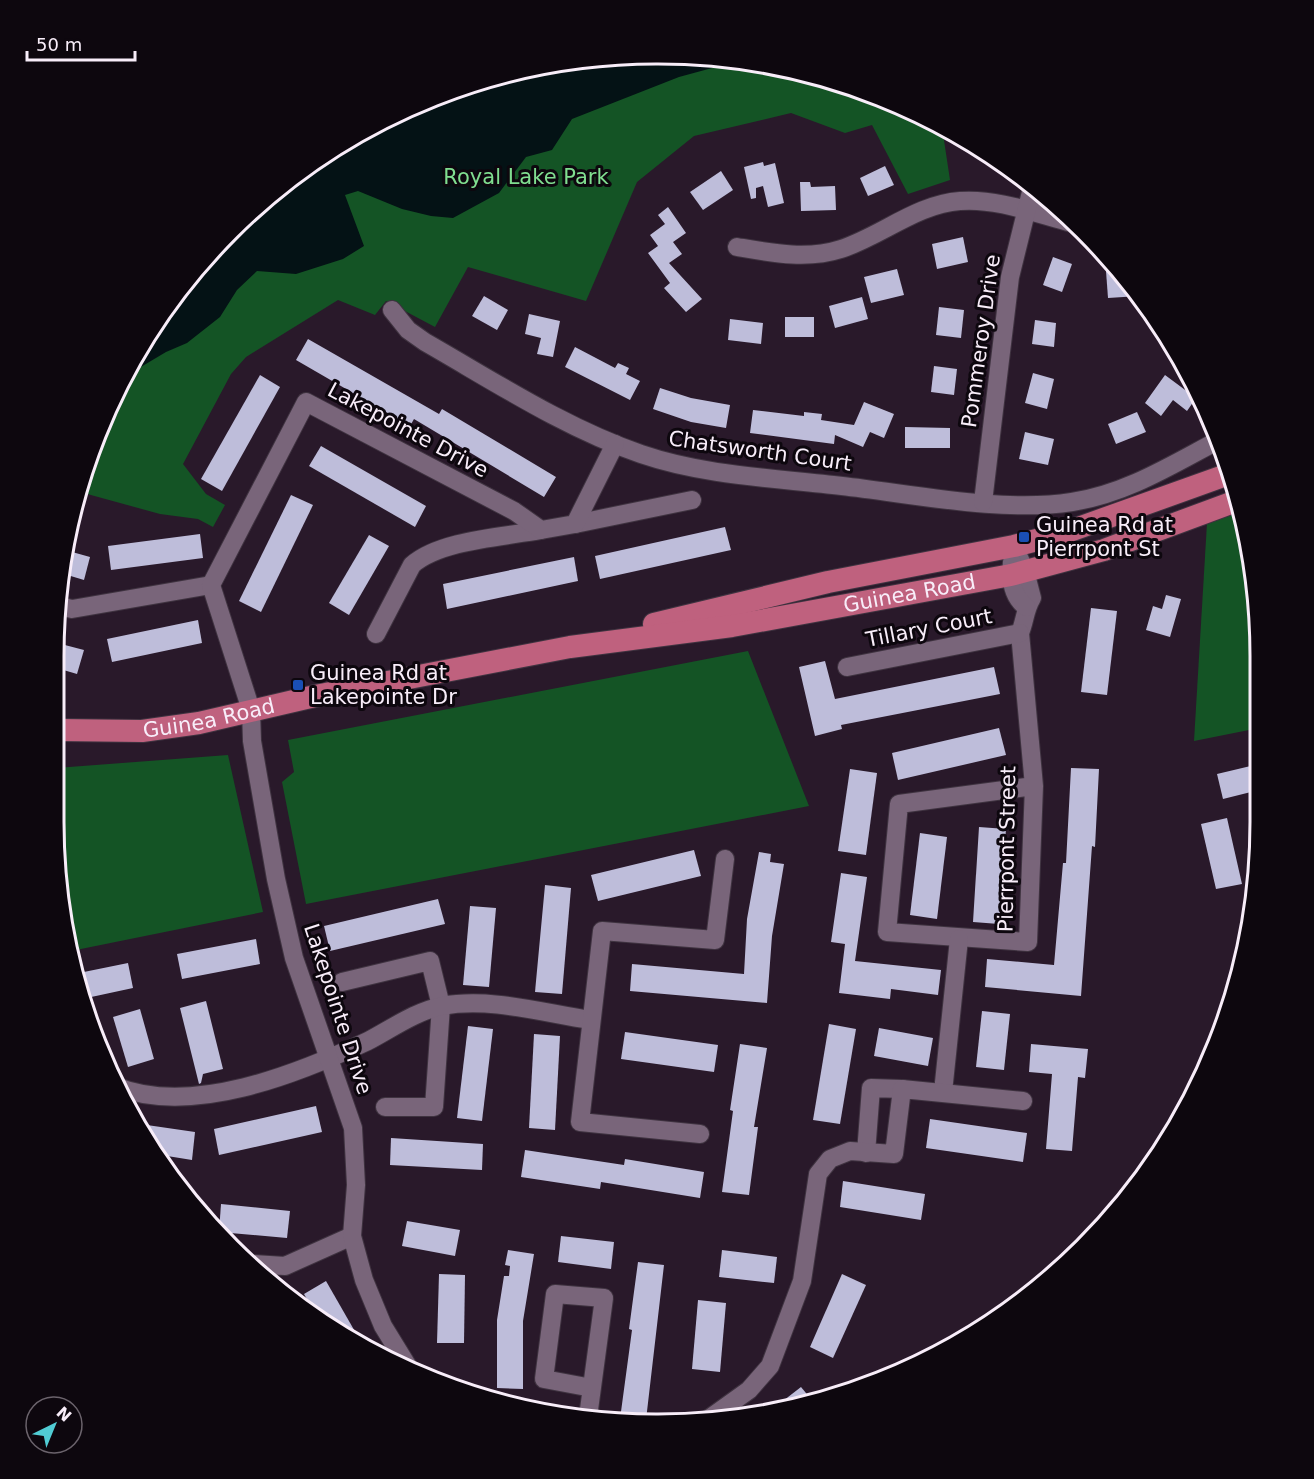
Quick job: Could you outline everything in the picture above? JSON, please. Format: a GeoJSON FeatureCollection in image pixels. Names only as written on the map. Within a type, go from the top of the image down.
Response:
{"type":"FeatureCollection","features":[{"type":"Feature","properties":{"kind":"main road","name":"Guinea Road"},"geometry":{"type":"LineString","coordinates":[[570,648],[622,632],[828,582],[1014,546],[1096,524],[1221,477]]}},
{"type":"Feature","properties":{"kind":"main road","name":"Guinea Road"},"geometry":{"type":"LineString","coordinates":[[64,730],[141,731],[200,723],[251,710],[570,648],[732,626],[1018,573],[1104,550],[1229,504]]}},
{"type":"Feature","properties":{"kind":"street","name":"Pommeroy Drive"},"geometry":{"type":"LineString","coordinates":[[983,502],[1010,277],[1029,197]]}},
{"type":"Feature","properties":{"kind":"street"},"geometry":{"type":"LineString","coordinates":[[737,247],[779,254],[826,253],[853,245],[924,210],[959,201],[976,201],[1055,219]]}},
{"type":"Feature","properties":{"kind":"street","name":"Chatsworth Court"},"geometry":{"type":"LineString","coordinates":[[392,310],[408,330],[424,342],[570,424],[642,455],[714,471],[983,502]]}},
{"type":"Feature","properties":{"kind":"street","name":"Lakepointe Drive"},"geometry":{"type":"LineString","coordinates":[[402,1356],[375,1307],[364,1280],[352,1236],[357,1185],[353,1128],[298,974],[286,924],[252,741],[251,710],[211,585],[306,402],[514,511],[541,530]]}},
{"type":"Feature","properties":{"kind":"street"},"geometry":{"type":"LineString","coordinates":[[575,524],[615,444]]}},
{"type":"Feature","properties":{"kind":"street"},"geometry":{"type":"LineString","coordinates":[[983,502],[1049,504],[1105,494],[1151,477],[1210,445]]}},
{"type":"Feature","properties":{"kind":"street"},"geometry":{"type":"LineString","coordinates":[[376,634],[412,565],[420,557],[449,547],[692,500]]}},
{"type":"Feature","properties":{"kind":"street","name":"Pierrpont Street"},"geometry":{"type":"LineString","coordinates":[[959,939],[1028,942],[1034,786],[1020,633],[1025,621],[1026,607],[1016,599],[1018,573],[1014,546]]}},
{"type":"Feature","properties":{"kind":"street"},"geometry":{"type":"LineString","coordinates":[[67,608],[72,609],[211,585]]}},
{"type":"Feature","properties":{"kind":"street","name":"Tillary Court"},"geometry":{"type":"LineString","coordinates":[[847,667],[1020,633]]}},
{"type":"Feature","properties":{"kind":"street"},"geometry":{"type":"LineString","coordinates":[[943,1092],[959,939],[886,932],[899,804],[1034,786]]}},
{"type":"Feature","properties":{"kind":"street"},"geometry":{"type":"LineString","coordinates":[[699,1134],[580,1122],[602,931],[715,940],[725,859]]}},
{"type":"Feature","properties":{"kind":"street"},"geometry":{"type":"LineString","coordinates":[[342,982],[430,961],[441,1006],[434,1107],[385,1107]]}},
{"type":"Feature","properties":{"kind":"street"},"geometry":{"type":"LineString","coordinates":[[130,1092],[138,1095],[172,1098],[256,1085],[328,1057],[441,1006],[482,1004],[590,1020]]}},
{"type":"Feature","properties":{"kind":"street"},"geometry":{"type":"LineString","coordinates":[[866,1152],[871,1088],[943,1092],[1023,1101]]}},
{"type":"Feature","properties":{"kind":"street"},"geometry":{"type":"LineString","coordinates":[[721,1410],[749,1390],[770,1366],[802,1281],[818,1174],[830,1159],[849,1151],[894,1154],[902,1089]]}},
{"type":"Feature","properties":{"kind":"street"},"geometry":{"type":"LineString","coordinates":[[264,1265],[285,1266],[352,1236]]}},
{"type":"Feature","properties":{"kind":"street"},"geometry":{"type":"LineString","coordinates":[[589,1410],[592,1388],[604,1298],[555,1294],[544,1379],[592,1388]]}},
{"type":"Feature","properties":{"kind":"green space","name":"Royal Lake Park"},"geometry":{"type":"Polygon","coordinates":[[[657,64],[734,70],[810,85],[884,110],[944,139],[950,180],[908,194],[872,125],[845,133],[791,113],[694,136],[637,182],[586,301],[468,267],[435,327],[386,301],[375,315],[338,300],[246,357],[231,374],[183,464],[206,494],[225,505],[213,527],[198,519],[160,514],[88,494],[110,430],[144,361],[187,296],[238,238],[296,187],[328,164],[395,126],[467,96],[541,76],[618,66],[657,64]]]}},
{"type":"Feature","properties":{"kind":"green space"},"geometry":{"type":"Polygon","coordinates":[[[1231,514],[1238,541],[1248,618],[1250,730],[1194,741],[1207,523],[1231,514]]]}},
{"type":"Feature","properties":{"kind":"green space"},"geometry":{"type":"Polygon","coordinates":[[[748,651],[809,806],[306,904],[282,782],[294,772],[288,740],[748,651]]]}},
{"type":"Feature","properties":{"kind":"green space"},"geometry":{"type":"Polygon","coordinates":[[[228,755],[263,912],[79,949],[66,861],[64,767],[228,755]]]}},
{"type":"Feature","properties":{"kind":"shaded area"},"geometry":{"type":"Polygon","coordinates":[[[657,64],[713,68],[679,77],[572,119],[552,150],[526,157],[499,193],[453,218],[431,216],[402,209],[358,191],[345,195],[364,246],[343,259],[296,274],[257,271],[237,290],[220,317],[187,343],[141,367],[164,328],[187,296],[238,238],[296,187],[328,164],[395,126],[467,96],[541,76],[618,66],[657,64]]]}},
{"type":"Feature","properties":{"kind":"building"},"geometry":{"type":"Polygon","coordinates":[[[763,162],[764,166],[775,163],[784,203],[768,207],[763,186],[756,188],[756,198],[751,199],[744,167],[763,162]]]}},
{"type":"Feature","properties":{"kind":"building"},"geometry":{"type":"Polygon","coordinates":[[[885,166],[894,185],[868,196],[860,178],[885,166]]]}},
{"type":"Feature","properties":{"kind":"building"},"geometry":{"type":"Polygon","coordinates":[[[721,171],[733,190],[703,210],[690,192],[721,171]]]}},
{"type":"Feature","properties":{"kind":"building"},"geometry":{"type":"Polygon","coordinates":[[[800,182],[810,182],[811,187],[835,186],[836,210],[801,211],[800,182]]]}},
{"type":"Feature","properties":{"kind":"building"},"geometry":{"type":"Polygon","coordinates":[[[668,207],[686,233],[673,242],[682,254],[669,263],[702,299],[686,312],[664,288],[670,283],[648,253],[658,246],[650,235],[665,224],[658,215],[668,207]]]}},
{"type":"Feature","properties":{"kind":"building"},"geometry":{"type":"Polygon","coordinates":[[[963,237],[968,262],[937,269],[932,244],[963,237]]]}},
{"type":"Feature","properties":{"kind":"building"},"geometry":{"type":"Polygon","coordinates":[[[1053,257],[1072,264],[1062,292],[1043,285],[1053,257]]]}},
{"type":"Feature","properties":{"kind":"building"},"geometry":{"type":"Polygon","coordinates":[[[897,269],[904,295],[871,303],[864,277],[897,269]]]}},
{"type":"Feature","properties":{"kind":"building"},"geometry":{"type":"Polygon","coordinates":[[[1106,271],[1128,297],[1108,298],[1106,271]]]}},
{"type":"Feature","properties":{"kind":"building"},"geometry":{"type":"Polygon","coordinates":[[[484,296],[508,310],[497,330],[472,316],[484,296]]]}},
{"type":"Feature","properties":{"kind":"building"},"geometry":{"type":"Polygon","coordinates":[[[862,297],[868,319],[835,328],[829,306],[862,297]]]}},
{"type":"Feature","properties":{"kind":"building"},"geometry":{"type":"Polygon","coordinates":[[[939,307],[964,310],[961,338],[936,335],[939,307]]]}},
{"type":"Feature","properties":{"kind":"building"},"geometry":{"type":"Polygon","coordinates":[[[529,314],[560,321],[553,357],[537,354],[541,338],[525,334],[529,314]]]}},
{"type":"Feature","properties":{"kind":"building"},"geometry":{"type":"Polygon","coordinates":[[[785,317],[814,317],[814,337],[785,337],[785,317]]]}},
{"type":"Feature","properties":{"kind":"building"},"geometry":{"type":"Polygon","coordinates":[[[730,319],[763,323],[761,344],[728,340],[730,319]]]}},
{"type":"Feature","properties":{"kind":"building"},"geometry":{"type":"Polygon","coordinates":[[[1035,320],[1056,323],[1054,347],[1032,344],[1035,320]]]}},
{"type":"Feature","properties":{"kind":"building"},"geometry":{"type":"Polygon","coordinates":[[[308,339],[439,414],[442,409],[556,477],[544,497],[414,419],[410,426],[296,360],[308,339]]]}},
{"type":"Feature","properties":{"kind":"building"},"geometry":{"type":"Polygon","coordinates":[[[575,347],[615,368],[618,363],[629,368],[626,374],[640,381],[630,400],[565,367],[575,347]]]}},
{"type":"Feature","properties":{"kind":"building"},"geometry":{"type":"Polygon","coordinates":[[[934,366],[957,369],[954,395],[931,392],[934,366]]]}},
{"type":"Feature","properties":{"kind":"building"},"geometry":{"type":"Polygon","coordinates":[[[1033,373],[1054,379],[1047,409],[1025,403],[1033,373]]]}},
{"type":"Feature","properties":{"kind":"building"},"geometry":{"type":"Polygon","coordinates":[[[260,375],[280,387],[222,491],[201,479],[260,375]]]}},
{"type":"Feature","properties":{"kind":"building"},"geometry":{"type":"Polygon","coordinates":[[[1165,375],[1185,390],[1192,404],[1187,411],[1173,400],[1161,416],[1145,403],[1165,375]]]}},
{"type":"Feature","properties":{"kind":"building"},"geometry":{"type":"Polygon","coordinates":[[[660,388],[691,398],[730,405],[726,428],[691,422],[653,409],[660,388]]]}},
{"type":"Feature","properties":{"kind":"building"},"geometry":{"type":"Polygon","coordinates":[[[864,402],[894,414],[884,438],[870,432],[863,447],[835,435],[834,444],[750,433],[753,410],[804,416],[804,412],[822,414],[821,420],[854,425],[864,402]]]}},
{"type":"Feature","properties":{"kind":"building"},"geometry":{"type":"Polygon","coordinates":[[[1137,412],[1146,432],[1116,444],[1108,424],[1137,412]]]}},
{"type":"Feature","properties":{"kind":"building"},"geometry":{"type":"Polygon","coordinates":[[[905,427],[950,428],[950,448],[905,448],[905,427]]]}},
{"type":"Feature","properties":{"kind":"building"},"geometry":{"type":"Polygon","coordinates":[[[1025,432],[1054,439],[1048,465],[1019,459],[1025,432]]]}},
{"type":"Feature","properties":{"kind":"building"},"geometry":{"type":"Polygon","coordinates":[[[321,446],[426,506],[415,527],[309,466],[321,446]]]}},
{"type":"Feature","properties":{"kind":"building"},"geometry":{"type":"Polygon","coordinates":[[[291,495],[313,505],[261,612],[239,601],[291,495]]]}},
{"type":"Feature","properties":{"kind":"building"},"geometry":{"type":"Polygon","coordinates":[[[725,527],[731,550],[600,579],[595,556],[725,527]]]}},
{"type":"Feature","properties":{"kind":"building"},"geometry":{"type":"Polygon","coordinates":[[[200,534],[203,558],[111,570],[108,546],[200,534]]]}},
{"type":"Feature","properties":{"kind":"building"},"geometry":{"type":"Polygon","coordinates":[[[369,535],[389,546],[349,615],[329,603],[369,535]]]}},
{"type":"Feature","properties":{"kind":"building"},"geometry":{"type":"Polygon","coordinates":[[[74,553],[90,557],[84,580],[71,576],[74,553]]]}},
{"type":"Feature","properties":{"kind":"building"},"geometry":{"type":"Polygon","coordinates":[[[574,557],[578,581],[447,609],[443,584],[574,557]]]}},
{"type":"Feature","properties":{"kind":"building"},"geometry":{"type":"Polygon","coordinates":[[[1166,595],[1181,599],[1170,637],[1146,630],[1153,606],[1162,609],[1166,595]]]}},
{"type":"Feature","properties":{"kind":"building"},"geometry":{"type":"Polygon","coordinates":[[[1091,608],[1117,611],[1107,695],[1081,692],[1091,608]]]}},
{"type":"Feature","properties":{"kind":"building"},"geometry":{"type":"Polygon","coordinates":[[[198,620],[202,643],[112,662],[107,639],[198,620]]]}},
{"type":"Feature","properties":{"kind":"building"},"geometry":{"type":"Polygon","coordinates":[[[65,645],[84,650],[77,674],[64,670],[65,645]]]}},
{"type":"Feature","properties":{"kind":"building"},"geometry":{"type":"Polygon","coordinates":[[[825,661],[835,699],[994,667],[1000,694],[841,725],[842,729],[815,736],[799,667],[825,661]]]}},
{"type":"Feature","properties":{"kind":"building"},"geometry":{"type":"Polygon","coordinates":[[[999,728],[1006,755],[898,780],[892,753],[999,728]]]}},
{"type":"Feature","properties":{"kind":"building"},"geometry":{"type":"Polygon","coordinates":[[[1250,766],[1250,792],[1223,799],[1217,774],[1250,766]]]}},
{"type":"Feature","properties":{"kind":"building"},"geometry":{"type":"Polygon","coordinates":[[[1071,768],[1099,769],[1095,847],[1092,846],[1081,996],[985,987],[987,959],[1054,965],[1063,863],[1066,863],[1071,768]]]}},
{"type":"Feature","properties":{"kind":"building"},"geometry":{"type":"Polygon","coordinates":[[[850,769],[877,773],[866,855],[838,851],[850,769]]]}},
{"type":"Feature","properties":{"kind":"building"},"geometry":{"type":"Polygon","coordinates":[[[1227,818],[1242,884],[1216,889],[1201,824],[1227,818]]]}},
{"type":"Feature","properties":{"kind":"building"},"geometry":{"type":"Polygon","coordinates":[[[979,827],[1006,829],[999,924],[973,922],[979,827]]]}},
{"type":"Feature","properties":{"kind":"building"},"geometry":{"type":"Polygon","coordinates":[[[920,833],[947,837],[937,919],[910,915],[920,833]]]}},
{"type":"Feature","properties":{"kind":"building"},"geometry":{"type":"Polygon","coordinates":[[[694,850],[701,876],[598,901],[591,875],[694,850]]]}},
{"type":"Feature","properties":{"kind":"building"},"geometry":{"type":"Polygon","coordinates":[[[759,852],[771,854],[770,862],[784,864],[772,936],[767,1003],[630,991],[632,964],[744,974],[747,919],[759,852]]]}},
{"type":"Feature","properties":{"kind":"building"},"geometry":{"type":"Polygon","coordinates":[[[841,873],[867,877],[855,961],[941,970],[938,995],[891,989],[890,999],[839,993],[845,944],[831,942],[841,873]]]}},
{"type":"Feature","properties":{"kind":"building"},"geometry":{"type":"Polygon","coordinates":[[[545,885],[571,888],[562,994],[535,992],[545,885]]]}},
{"type":"Feature","properties":{"kind":"building"},"geometry":{"type":"Polygon","coordinates":[[[438,899],[445,924],[330,951],[324,926],[438,899]]]}},
{"type":"Feature","properties":{"kind":"building"},"geometry":{"type":"Polygon","coordinates":[[[470,906],[496,908],[489,987],[463,985],[470,906]]]}},
{"type":"Feature","properties":{"kind":"building"},"geometry":{"type":"Polygon","coordinates":[[[256,939],[260,964],[182,979],[177,954],[256,939]]]}},
{"type":"Feature","properties":{"kind":"building"},"geometry":{"type":"Polygon","coordinates":[[[128,963],[133,988],[92,997],[84,972],[128,963]]]}},
{"type":"Feature","properties":{"kind":"building"},"geometry":{"type":"Polygon","coordinates":[[[206,1001],[223,1069],[203,1074],[199,1084],[180,1008],[206,1001]]]}},
{"type":"Feature","properties":{"kind":"building"},"geometry":{"type":"Polygon","coordinates":[[[140,1009],[154,1059],[128,1067],[113,1017],[140,1009]]]}},
{"type":"Feature","properties":{"kind":"building"},"geometry":{"type":"Polygon","coordinates":[[[982,1011],[1010,1014],[1004,1070],[976,1067],[982,1011]]]}},
{"type":"Feature","properties":{"kind":"building"},"geometry":{"type":"Polygon","coordinates":[[[829,1024],[856,1029],[840,1124],[813,1120],[829,1024]]]}},
{"type":"Feature","properties":{"kind":"building"},"geometry":{"type":"Polygon","coordinates":[[[468,1026],[493,1029],[482,1121],[457,1118],[468,1026]]]}},
{"type":"Feature","properties":{"kind":"building"},"geometry":{"type":"Polygon","coordinates":[[[879,1028],[933,1038],[928,1066],[874,1056],[879,1028]]]}},
{"type":"Feature","properties":{"kind":"building"},"geometry":{"type":"Polygon","coordinates":[[[625,1032],[718,1045],[714,1072],[621,1059],[625,1032]]]}},
{"type":"Feature","properties":{"kind":"building"},"geometry":{"type":"Polygon","coordinates":[[[534,1034],[560,1036],[555,1130],[529,1128],[534,1034]]]}},
{"type":"Feature","properties":{"kind":"building"},"geometry":{"type":"Polygon","coordinates":[[[740,1044],[767,1048],[754,1127],[758,1127],[749,1195],[722,1192],[733,1111],[730,1110],[740,1044]]]}},
{"type":"Feature","properties":{"kind":"building"},"geometry":{"type":"Polygon","coordinates":[[[1031,1044],[1088,1049],[1085,1078],[1078,1077],[1072,1151],[1046,1149],[1052,1074],[1029,1072],[1031,1044]]]}},
{"type":"Feature","properties":{"kind":"building"},"geometry":{"type":"Polygon","coordinates":[[[316,1106],[322,1132],[219,1155],[214,1129],[316,1106]]]}},
{"type":"Feature","properties":{"kind":"building"},"geometry":{"type":"Polygon","coordinates":[[[930,1119],[1027,1133],[1023,1162],[926,1148],[930,1119]]]}},
{"type":"Feature","properties":{"kind":"building"},"geometry":{"type":"Polygon","coordinates":[[[148,1125],[195,1132],[192,1160],[168,1156],[148,1125]]]}},
{"type":"Feature","properties":{"kind":"building"},"geometry":{"type":"Polygon","coordinates":[[[391,1138],[483,1144],[482,1170],[390,1165],[391,1138]]]}},
{"type":"Feature","properties":{"kind":"building"},"geometry":{"type":"Polygon","coordinates":[[[525,1150],[624,1165],[625,1159],[704,1172],[700,1198],[601,1182],[600,1189],[521,1177],[525,1150]]]}},
{"type":"Feature","properties":{"kind":"building"},"geometry":{"type":"Polygon","coordinates":[[[843,1181],[925,1194],[921,1220],[840,1207],[843,1181]]]}},
{"type":"Feature","properties":{"kind":"building"},"geometry":{"type":"Polygon","coordinates":[[[221,1204],[290,1211],[287,1238],[231,1233],[220,1221],[221,1204]]]}},
{"type":"Feature","properties":{"kind":"building"},"geometry":{"type":"Polygon","coordinates":[[[407,1221],[460,1230],[455,1256],[402,1246],[407,1221]]]}},
{"type":"Feature","properties":{"kind":"building"},"geometry":{"type":"Polygon","coordinates":[[[561,1236],[614,1242],[611,1269],[558,1262],[561,1236]]]}},
{"type":"Feature","properties":{"kind":"building"},"geometry":{"type":"Polygon","coordinates":[[[508,1250],[534,1254],[523,1321],[523,1389],[497,1388],[497,1320],[504,1276],[509,1276],[510,1266],[505,1265],[508,1250]]]}},
{"type":"Feature","properties":{"kind":"building"},"geometry":{"type":"Polygon","coordinates":[[[722,1250],[777,1257],[774,1283],[719,1277],[722,1250]]]}},
{"type":"Feature","properties":{"kind":"building"},"geometry":{"type":"Polygon","coordinates":[[[638,1262],[664,1265],[647,1414],[621,1413],[632,1330],[629,1329],[638,1262]]]}},
{"type":"Feature","properties":{"kind":"building"},"geometry":{"type":"Polygon","coordinates":[[[439,1274],[465,1275],[464,1343],[437,1343],[439,1274]]]}},
{"type":"Feature","properties":{"kind":"building"},"geometry":{"type":"Polygon","coordinates":[[[842,1274],[866,1285],[833,1358],[810,1347],[842,1274]]]}},
{"type":"Feature","properties":{"kind":"building"},"geometry":{"type":"Polygon","coordinates":[[[326,1281],[355,1331],[308,1300],[304,1294],[326,1281]]]}},
{"type":"Feature","properties":{"kind":"building"},"geometry":{"type":"Polygon","coordinates":[[[698,1300],[726,1303],[720,1372],[692,1369],[698,1300]]]}},
{"type":"Feature","properties":{"kind":"building"},"geometry":{"type":"Polygon","coordinates":[[[801,1387],[807,1395],[784,1400],[801,1387]]]}},
{"type":"Feature","properties":{"kind":"place","name":"Guinea Rd at Pierrpont St"},"geometry":{"type":"Point","coordinates":[1024,537]}},
{"type":"Feature","properties":{"kind":"place","name":"Guinea Rd at Lakepointe Dr"},"geometry":{"type":"Point","coordinates":[298,685]}}]}
